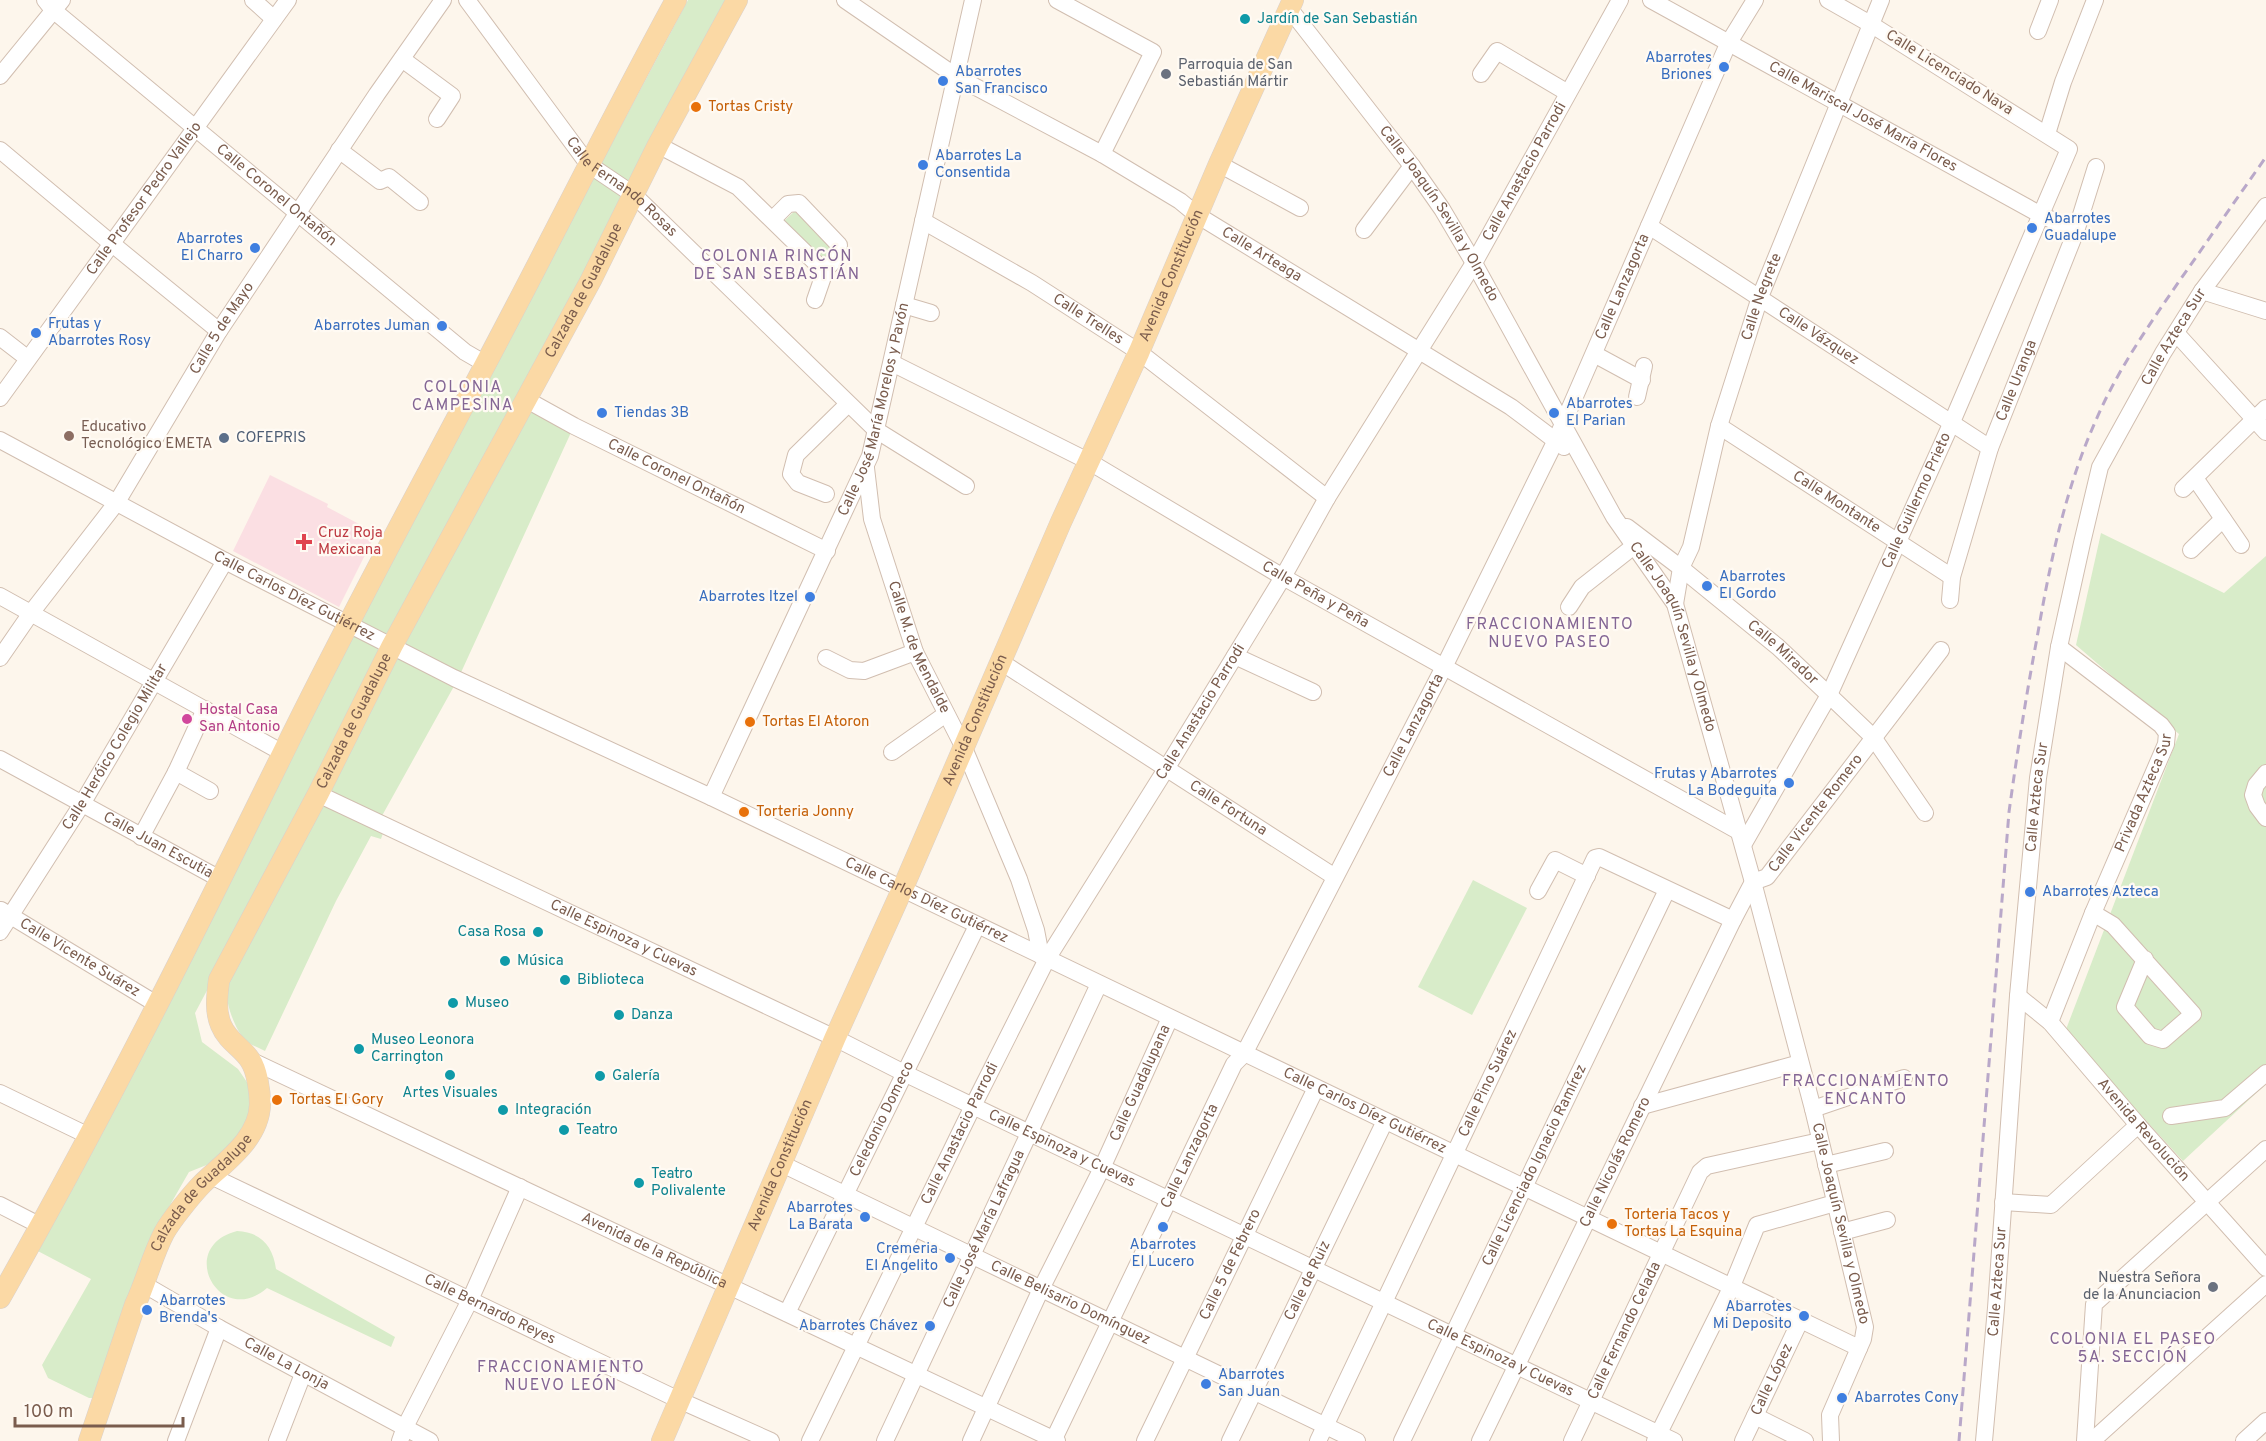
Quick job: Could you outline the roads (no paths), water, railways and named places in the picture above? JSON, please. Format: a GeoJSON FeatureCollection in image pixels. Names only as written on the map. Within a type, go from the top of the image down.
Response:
{"type":"FeatureCollection","features":[{"type":"Feature","properties":{"kind":"main road"},"geometry":{"type":"LineString","coordinates":[[0,1299],[158,1005],[350,622],[484,363],[543,255],[588,164],[676,0]]}},
{"type":"Feature","properties":{"kind":"main road","name":"Calzada de Guadalupe"},"geometry":{"type":"LineString","coordinates":[[91,1440],[135,1305],[145,1285],[164,1232],[201,1185],[242,1148],[254,1126],[260,1105],[258,1082],[250,1060],[233,1044],[221,1026],[216,1009],[219,980],[318,794],[392,646],[527,400],[737,0]]}},
{"type":"Feature","properties":{"kind":"main road","name":"Avenida Constitución"},"geometry":{"type":"LineString","coordinates":[[662,1441],[835,1038],[1291,4]]}},
{"type":"Feature","properties":{"kind":"street"},"geometry":{"type":"LineString","coordinates":[[253,0],[274,19]]}},
{"type":"Feature","properties":{"kind":"street","name":"Calle Profesor Pedro Vallejo"},"geometry":{"type":"LineString","coordinates":[[0,398],[288,0]]}},
{"type":"Feature","properties":{"kind":"street","name":"Calle 5 de Mayo"},"geometry":{"type":"LineString","coordinates":[[0,658],[117,502],[219,331],[339,150],[443,0]]}},
{"type":"Feature","properties":{"kind":"street","name":"Calle Fernando Rosas"},"geometry":{"type":"LineString","coordinates":[[467,0],[588,164],[634,195],[876,430],[966,486]]}},
{"type":"Feature","properties":{"kind":"street","name":"Calle Arteaga"},"geometry":{"type":"LineString","coordinates":[[844,0],[957,77],[1102,154],[1180,201],[1197,215],[1511,407],[1582,461]]}},
{"type":"Feature","properties":{"kind":"street","name":"Calle José María Morelos y Pavón"},"geometry":{"type":"LineString","coordinates":[[711,797],[866,467],[892,363],[973,0]]}},
{"type":"Feature","properties":{"kind":"street"},"geometry":{"type":"LineString","coordinates":[[1057,0],[1153,52],[1102,154]]}},
{"type":"Feature","properties":{"kind":"street","name":"Calle Anastacio Parrodi"},"geometry":{"type":"LineString","coordinates":[[810,1441],[1044,957],[1166,769],[1283,577],[1327,498],[1474,263],[1620,0]]}},
{"type":"Feature","properties":{"kind":"street","name":"Calle Mariscal José María Flores"},"geometry":{"type":"LineString","coordinates":[[1651,0],[1728,44],[2076,231]]}},
{"type":"Feature","properties":{"kind":"street","name":"Calle Lanzagorta"},"geometry":{"type":"LineString","coordinates":[[1055,1440],[1234,1064],[1244,1054],[1445,665],[1556,440],[1728,44],[1755,0]]}},
{"type":"Feature","properties":{"kind":"street","name":"Calle Licenciado Nava"},"geometry":{"type":"LineString","coordinates":[[1828,0],[1872,25],[2069,149]]}},
{"type":"Feature","properties":{"kind":"street","name":"Calle Negrete"},"geometry":{"type":"LineString","coordinates":[[1675,604],[1681,568],[1690,547],[1719,426],[1760,297],[1881,0]]}},
{"type":"Feature","properties":{"kind":"street"},"geometry":{"type":"LineString","coordinates":[[2038,31],[2050,0]]}},
{"type":"Feature","properties":{"kind":"street"},"geometry":{"type":"LineString","coordinates":[[2047,134],[2063,82],[2095,0]]}},
{"type":"Feature","properties":{"kind":"street"},"geometry":{"type":"LineString","coordinates":[[0,76],[53,3]]}},
{"type":"Feature","properties":{"kind":"street","name":"Calle Coronel Ontañón"},"geometry":{"type":"LineString","coordinates":[[53,3],[194,128],[299,212],[465,352],[484,363]]}},
{"type":"Feature","properties":{"kind":"street","name":"Calle Joaquín Sevilla y Olmedo"},"geometry":{"type":"LineString","coordinates":[[1291,4],[1442,209],[1614,518],[1675,604],[1741,838],[1813,1109],[1865,1327],[1859,1348],[1830,1415],[1831,1441]]}},
{"type":"Feature","properties":{"kind":"street"},"geometry":{"type":"LineString","coordinates":[[1481,74],[1497,51],[1568,93]]}},
{"type":"Feature","properties":{"kind":"street"},"geometry":{"type":"LineString","coordinates":[[402,59],[452,96],[437,119]]}},
{"type":"Feature","properties":{"kind":"street"},"geometry":{"type":"LineString","coordinates":[[661,147],[738,187],[820,267],[826,268]]}},
{"type":"Feature","properties":{"kind":"street","name":"Calle Guillermo Prieto"},"geometry":{"type":"LineString","coordinates":[[1741,838],[1829,695],[1952,422],[2069,149]]}},
{"type":"Feature","properties":{"kind":"street"},"geometry":{"type":"LineString","coordinates":[[0,150],[219,331]]}},
{"type":"Feature","properties":{"kind":"street"},"geometry":{"type":"LineString","coordinates":[[339,150],[380,181],[389,177],[420,202]]}},
{"type":"Feature","properties":{"kind":"street"},"geometry":{"type":"LineString","coordinates":[[1219,164],[1300,208]]}},
{"type":"Feature","properties":{"kind":"street"},"geometry":{"type":"LineString","coordinates":[[1364,230],[1412,166]]}},
{"type":"Feature","properties":{"kind":"street","name":"Calle Uranga"},"geometry":{"type":"LineString","coordinates":[[1950,600],[1952,577],[1990,448],[2076,231],[2096,167]]}},
{"type":"Feature","properties":{"kind":"street"},"geometry":{"type":"LineString","coordinates":[[773,219],[788,204],[799,203],[836,239],[839,250],[830,266],[826,268],[815,300]]}},
{"type":"Feature","properties":{"kind":"street","name":"Calle Azteca Sur"},"geometry":{"type":"LineString","coordinates":[[1984,1441],[2018,996],[2038,778],[2059,647],[2100,467],[2202,291],[2266,206]]}},
{"type":"Feature","properties":{"kind":"street","name":"Calle Trelles"},"geometry":{"type":"LineString","coordinates":[[923,221],[1032,283],[1139,352],[1327,498]]}},
{"type":"Feature","properties":{"kind":"street","name":"Calle Vázquez"},"geometry":{"type":"LineString","coordinates":[[1648,226],[1990,448]]}},
{"type":"Feature","properties":{"kind":"street"},"geometry":{"type":"LineString","coordinates":[[2202,291],[2266,311]]}},
{"type":"Feature","properties":{"kind":"street"},"geometry":{"type":"LineString","coordinates":[[904,305],[931,313]]}},
{"type":"Feature","properties":{"kind":"street"},"geometry":{"type":"LineString","coordinates":[[2176,333],[2262,420],[2189,483],[2223,519],[2241,545]]}},
{"type":"Feature","properties":{"kind":"street"},"geometry":{"type":"LineString","coordinates":[[0,337],[27,358]]}},
{"type":"Feature","properties":{"kind":"street"},"geometry":{"type":"LineString","coordinates":[[1594,354],[1643,373],[1637,396]]}},
{"type":"Feature","properties":{"kind":"street","name":"Calle Peña y Peña"},"geometry":{"type":"LineString","coordinates":[[892,363],[1088,461],[1283,577],[1445,665],[1741,838]]}},
{"type":"Feature","properties":{"kind":"street","name":"Calle Coronel Ontañón"},"geometry":{"type":"LineString","coordinates":[[527,400],[574,426],[827,551]]}},
{"type":"Feature","properties":{"kind":"street"},"geometry":{"type":"LineString","coordinates":[[826,494],[798,483],[791,474],[796,455],[848,404]]}},
{"type":"Feature","properties":{"kind":"street","name":"Calle Montante"},"geometry":{"type":"LineString","coordinates":[[1719,426],[1952,577]]}},
{"type":"Feature","properties":{"kind":"street","name":"Calle Carlos Díez Gutiérrez"},"geometry":{"type":"LineString","coordinates":[[0,440],[225,561],[350,622],[454,678],[711,797],[1859,1348]]}},
{"type":"Feature","properties":{"kind":"street","name":"Calle M. de Mendalde"},"geometry":{"type":"LineString","coordinates":[[866,467],[872,519],[915,652],[964,748],[1019,879],[1044,957]]}},
{"type":"Feature","properties":{"kind":"street"},"geometry":{"type":"LineString","coordinates":[[841,519],[849,511],[858,508],[872,519]]}},
{"type":"Feature","properties":{"kind":"street","name":"Calle Mirador"},"geometry":{"type":"LineString","coordinates":[[1614,518],[1681,568],[1778,647],[1829,695],[1873,737],[1925,813]]}},
{"type":"Feature","properties":{"kind":"street"},"geometry":{"type":"LineString","coordinates":[[2191,550],[2223,519]]}},
{"type":"Feature","properties":{"kind":"street"},"geometry":{"type":"LineString","coordinates":[[1569,607],[1582,587],[1634,546]]}},
{"type":"Feature","properties":{"kind":"street","name":"Calle Heróico Colegio Militar"},"geometry":{"type":"LineString","coordinates":[[0,932],[5,913],[82,804],[225,561]]}},
{"type":"Feature","properties":{"kind":"street"},"geometry":{"type":"LineString","coordinates":[[0,596],[283,753]]}},
{"type":"Feature","properties":{"kind":"street","name":"Privada Azteca Sur"},"geometry":{"type":"LineString","coordinates":[[2059,647],[2161,725],[2167,733],[2166,744],[2093,913]]}},
{"type":"Feature","properties":{"kind":"street"},"geometry":{"type":"LineString","coordinates":[[1873,737],[1941,650]]}},
{"type":"Feature","properties":{"kind":"street"},"geometry":{"type":"LineString","coordinates":[[826,658],[850,670],[864,672],[915,652]]}},
{"type":"Feature","properties":{"kind":"street"},"geometry":{"type":"LineString","coordinates":[[1235,656],[1313,692]]}},
{"type":"Feature","properties":{"kind":"street","name":"Calle Fortuna"},"geometry":{"type":"LineString","coordinates":[[1001,662],[1335,877]]}},
{"type":"Feature","properties":{"kind":"street"},"geometry":{"type":"LineString","coordinates":[[141,837],[176,772],[205,709]]}},
{"type":"Feature","properties":{"kind":"street"},"geometry":{"type":"LineString","coordinates":[[892,752],[946,714]]}},
{"type":"Feature","properties":{"kind":"street","name":"Calle Vicente Romero"},"geometry":{"type":"LineString","coordinates":[[1753,882],[1767,877],[1873,737]]}},
{"type":"Feature","properties":{"kind":"street","name":"Calle Juan Escutia"},"geometry":{"type":"LineString","coordinates":[[0,759],[220,879]]}},
{"type":"Feature","properties":{"kind":"street"},"geometry":{"type":"LineString","coordinates":[[176,772],[210,791]]}},
{"type":"Feature","properties":{"kind":"street"},"geometry":{"type":"LineString","coordinates":[[2266,773],[2256,785],[2253,795],[2257,806],[2266,818]]}},
{"type":"Feature","properties":{"kind":"street","name":"Calle Espinoza y Cuevas"},"geometry":{"type":"LineString","coordinates":[[318,794],[835,1038],[1030,1134],[1592,1402],[1663,1439]]}},
{"type":"Feature","properties":{"kind":"street","name":"Calle Pino Suárez"},"geometry":{"type":"LineString","coordinates":[[1318,1441],[1595,858],[1599,857],[1667,890]]}},
{"type":"Feature","properties":{"kind":"street"},"geometry":{"type":"LineString","coordinates":[[1538,891],[1555,860],[1587,876]]}},
{"type":"Feature","properties":{"kind":"street","name":"Calle Nicolás Romero"},"geometry":{"type":"LineString","coordinates":[[1480,1441],[1753,882]]}},
{"type":"Feature","properties":{"kind":"street"},"geometry":{"type":"LineString","coordinates":[[1667,890],[1733,920]]}},
{"type":"Feature","properties":{"kind":"street","name":"Calle Licenciado Ignacio Ramírez"},"geometry":{"type":"LineString","coordinates":[[1402,1441],[1667,890]]}},
{"type":"Feature","properties":{"kind":"street","name":"Calle Vicente Suárez"},"geometry":{"type":"LineString","coordinates":[[5,913],[158,1005]]}},
{"type":"Feature","properties":{"kind":"street"},"geometry":{"type":"LineString","coordinates":[[2050,1022],[2093,913],[2113,925],[2145,959],[2193,1014],[2163,1040],[2150,1036],[2125,1007],[2145,959]]}},
{"type":"Feature","properties":{"kind":"street","name":"Celedonio Domeco"},"geometry":{"type":"LineString","coordinates":[[786,1313],[978,926]]}},
{"type":"Feature","properties":{"kind":"street","name":"Calle José María Lafragua"},"geometry":{"type":"LineString","coordinates":[[885,1441],[1099,984]]}},
{"type":"Feature","properties":{"kind":"street","name":"Avenida Revolución"},"geometry":{"type":"LineString","coordinates":[[2018,996],[2050,1022],[2138,1125],[2266,1268]]}},
{"type":"Feature","properties":{"kind":"street","name":"Calle Guadalupana"},"geometry":{"type":"LineString","coordinates":[[971,1441],[1041,1289],[1102,1168],[1170,1018]]}},
{"type":"Feature","properties":{"kind":"street","name":"Avenida de la República"},"geometry":{"type":"LineString","coordinates":[[250,1060],[1055,1440]]}},
{"type":"Feature","properties":{"kind":"street"},"geometry":{"type":"LineString","coordinates":[[1642,1106],[1800,1063]]}},
{"type":"Feature","properties":{"kind":"street"},"geometry":{"type":"LineString","coordinates":[[2171,1116],[2225,1108],[2266,1072]]}},
{"type":"Feature","properties":{"kind":"street"},"geometry":{"type":"LineString","coordinates":[[1813,1109],[1904,1078]]}},
{"type":"Feature","properties":{"kind":"street","name":"Calle 5 de Febrero"},"geometry":{"type":"LineString","coordinates":[[1145,1441],[1316,1088]]}},
{"type":"Feature","properties":{"kind":"street"},"geometry":{"type":"LineString","coordinates":[[0,1093],[89,1136]]}},
{"type":"Feature","properties":{"kind":"street","name":"Calle de Ruiz"},"geometry":{"type":"LineString","coordinates":[[1230,1441],[1385,1121]]}},
{"type":"Feature","properties":{"kind":"street"},"geometry":{"type":"LineString","coordinates":[[2003,1202],[2050,1205],[2138,1125]]}},
{"type":"Feature","properties":{"kind":"street","name":"Calle Fernando Celada"},"geometry":{"type":"LineString","coordinates":[[1572,1441],[1700,1173],[1707,1166],[1820,1142]]}},
{"type":"Feature","properties":{"kind":"street"},"geometry":{"type":"LineString","coordinates":[[2085,1441],[2094,1304],[2266,1149]]}},
{"type":"Feature","properties":{"kind":"street"},"geometry":{"type":"LineString","coordinates":[[1826,1165],[1885,1151]]}},
{"type":"Feature","properties":{"kind":"street","name":"Calle Belisario Domínguez"},"geometry":{"type":"LineString","coordinates":[[782,1164],[1357,1441]]}},
{"type":"Feature","properties":{"kind":"street","name":"Calle Bernardo Reyes"},"geometry":{"type":"LineString","coordinates":[[211,1176],[679,1400],[771,1441]]}},
{"type":"Feature","properties":{"kind":"street"},"geometry":{"type":"LineString","coordinates":[[402,1434],[470,1300],[520,1187]]}},
{"type":"Feature","properties":{"kind":"street"},"geometry":{"type":"LineString","coordinates":[[1663,1439],[1758,1225],[1835,1203]]}},
{"type":"Feature","properties":{"kind":"street"},"geometry":{"type":"LineString","coordinates":[[0,1205],[41,1226]]}},
{"type":"Feature","properties":{"kind":"street"},"geometry":{"type":"LineString","coordinates":[[1842,1232],[1887,1220]]}},
{"type":"Feature","properties":{"kind":"street"},"geometry":{"type":"LineString","coordinates":[[2092,1441],[2266,1284]]}},
{"type":"Feature","properties":{"kind":"street","name":"Calle La Lonja"},"geometry":{"type":"LineString","coordinates":[[145,1285],[303,1374],[402,1434],[430,1441]]}},
{"type":"Feature","properties":{"kind":"street","name":"Calle López"},"geometry":{"type":"LineString","coordinates":[[1743,1441],[1801,1320]]}},
{"type":"Feature","properties":{"kind":"street"},"geometry":{"type":"LineString","coordinates":[[176,1441],[219,1328]]}},
{"type":"Feature","properties":{"kind":"street"},"geometry":{"type":"LineString","coordinates":[[278,1441],[303,1374]]}},
{"type":"Feature","properties":{"kind":"street"},"geometry":{"type":"LineString","coordinates":[[1755,1416],[1805,1441]]}},
{"type":"Feature","properties":{"kind":"street"},"geometry":{"type":"LineString","coordinates":[[2244,1441],[2266,1421]]}},
{"type":"Feature","properties":{"kind":"railway"},"geometry":{"type":"LineString","coordinates":[[1959,1441],[2009,812],[2033,660],[2060,527],[2085,446],[2114,383],[2157,314],[2266,157]]}},
{"type":"Feature","properties":{"kind":"place","name":"Jardín de San Sebastián"},"geometry":{"type":"Point","coordinates":[1245,19]}},
{"type":"Feature","properties":{"kind":"place","name":"Abarrotes Briones"},"geometry":{"type":"Point","coordinates":[1724,67]}},
{"type":"Feature","properties":{"kind":"place","name":"Parroquia de San Sebastián Mártir"},"geometry":{"type":"Point","coordinates":[1166,74]}},
{"type":"Feature","properties":{"kind":"place","name":"Abarrotes San Francisco"},"geometry":{"type":"Point","coordinates":[943,81]}},
{"type":"Feature","properties":{"kind":"place","name":"Tortas Cristy"},"geometry":{"type":"Point","coordinates":[696,107]}},
{"type":"Feature","properties":{"kind":"place","name":"Abarrotes La Consentida"},"geometry":{"type":"Point","coordinates":[923,165]}},
{"type":"Feature","properties":{"kind":"place","name":"Abarrotes Guadalupe"},"geometry":{"type":"Point","coordinates":[2032,228]}},
{"type":"Feature","properties":{"kind":"place","name":"Abarrotes El Charro"},"geometry":{"type":"Point","coordinates":[255,248]}},
{"type":"Feature","properties":{"kind":"place","name":"Abarrotes Juman"},"geometry":{"type":"Point","coordinates":[442,326]}},
{"type":"Feature","properties":{"kind":"place","name":"Frutas y Abarrotes Rosy"},"geometry":{"type":"Point","coordinates":[36,333]}},
{"type":"Feature","properties":{"kind":"place","name":"Tiendas 3B"},"geometry":{"type":"Point","coordinates":[602,413]}},
{"type":"Feature","properties":{"kind":"place","name":"Abarrotes El Parian"},"geometry":{"type":"Point","coordinates":[1554,413]}},
{"type":"Feature","properties":{"kind":"place","name":"Educativo Tecnológico EMETA"},"geometry":{"type":"Point","coordinates":[69,436]}},
{"type":"Feature","properties":{"kind":"place","name":"COFEPRIS"},"geometry":{"type":"Point","coordinates":[224,438]}},
{"type":"Feature","properties":{"kind":"place","name":"Cruz Roja Mexicana"},"geometry":{"type":"Point","coordinates":[304,542]}},
{"type":"Feature","properties":{"kind":"place","name":"Abarrotes El Gordo"},"geometry":{"type":"Point","coordinates":[1707,586]}},
{"type":"Feature","properties":{"kind":"place","name":"Abarrotes Itzel"},"geometry":{"type":"Point","coordinates":[810,597]}},
{"type":"Feature","properties":{"kind":"place","name":"Hostal Casa San Antonio"},"geometry":{"type":"Point","coordinates":[187,719]}},
{"type":"Feature","properties":{"kind":"place","name":"Tortas El Atoron"},"geometry":{"type":"Point","coordinates":[750,722]}},
{"type":"Feature","properties":{"kind":"place","name":"Frutas y Abarrotes La Bodeguita"},"geometry":{"type":"Point","coordinates":[1789,783]}},
{"type":"Feature","properties":{"kind":"place","name":"Torteria Jonny"},"geometry":{"type":"Point","coordinates":[744,812]}},
{"type":"Feature","properties":{"kind":"place","name":"Abarrotes Azteca"},"geometry":{"type":"Point","coordinates":[2030,892]}},
{"type":"Feature","properties":{"kind":"place","name":"Casa Rosa"},"geometry":{"type":"Point","coordinates":[538,932]}},
{"type":"Feature","properties":{"kind":"place","name":"Música"},"geometry":{"type":"Point","coordinates":[505,961]}},
{"type":"Feature","properties":{"kind":"place","name":"Biblioteca"},"geometry":{"type":"Point","coordinates":[565,980]}},
{"type":"Feature","properties":{"kind":"place","name":"Museo"},"geometry":{"type":"Point","coordinates":[453,1003]}},
{"type":"Feature","properties":{"kind":"place","name":"Danza"},"geometry":{"type":"Point","coordinates":[619,1015]}},
{"type":"Feature","properties":{"kind":"place","name":"Museo Leonora Carrington"},"geometry":{"type":"Point","coordinates":[359,1049]}},
{"type":"Feature","properties":{"kind":"place","name":"Artes Visuales"},"geometry":{"type":"Point","coordinates":[450,1075]}},
{"type":"Feature","properties":{"kind":"place","name":"Galería"},"geometry":{"type":"Point","coordinates":[600,1076]}},
{"type":"Feature","properties":{"kind":"place","name":"Tortas El Gory"},"geometry":{"type":"Point","coordinates":[277,1100]}},
{"type":"Feature","properties":{"kind":"place","name":"Integración"},"geometry":{"type":"Point","coordinates":[503,1110]}},
{"type":"Feature","properties":{"kind":"place","name":"Teatro"},"geometry":{"type":"Point","coordinates":[564,1130]}},
{"type":"Feature","properties":{"kind":"place","name":"Teatro Polivalente"},"geometry":{"type":"Point","coordinates":[639,1183]}},
{"type":"Feature","properties":{"kind":"place","name":"Abarrotes La Barata"},"geometry":{"type":"Point","coordinates":[865,1217]}},
{"type":"Feature","properties":{"kind":"place","name":"Torteria Tacos y Tortas La Esquina"},"geometry":{"type":"Point","coordinates":[1612,1224]}},
{"type":"Feature","properties":{"kind":"place","name":"Abarrotes El Lucero"},"geometry":{"type":"Point","coordinates":[1163,1227]}},
{"type":"Feature","properties":{"kind":"place","name":"Cremeria El Angelito"},"geometry":{"type":"Point","coordinates":[950,1258]}},
{"type":"Feature","properties":{"kind":"place","name":"Nuestra Señora de la Anunciacion"},"geometry":{"type":"Point","coordinates":[2213,1287]}},
{"type":"Feature","properties":{"kind":"place","name":"Abarrotes Brenda's"},"geometry":{"type":"Point","coordinates":[147,1310]}},
{"type":"Feature","properties":{"kind":"place","name":"Abarrotes Mi Deposito"},"geometry":{"type":"Point","coordinates":[1804,1316]}},
{"type":"Feature","properties":{"kind":"place","name":"Abarrotes Chávez"},"geometry":{"type":"Point","coordinates":[930,1326]}},
{"type":"Feature","properties":{"kind":"place","name":"Abarrotes San Juan"},"geometry":{"type":"Point","coordinates":[1206,1384]}},
{"type":"Feature","properties":{"kind":"place","name":"Abarrotes Cony"},"geometry":{"type":"Point","coordinates":[1842,1398]}},
{"type":"Feature","properties":{"kind":"district","name":"COLONIA RINCÓN DE SAN SEBASTIÁN"},"geometry":{"type":"Point","coordinates":[777,266]}},
{"type":"Feature","properties":{"kind":"district","name":"COLONIA CAMPESINA"},"geometry":{"type":"Point","coordinates":[463,397]}},
{"type":"Feature","properties":{"kind":"district","name":"FRACCIONAMIENTO NUEVO PASEO"},"geometry":{"type":"Point","coordinates":[1550,634]}},
{"type":"Feature","properties":{"kind":"district","name":"FRACCIONAMIENTO ENCANTO"},"geometry":{"type":"Point","coordinates":[1866,1091]}},
{"type":"Feature","properties":{"kind":"district","name":"COLONIA EL PASEO 5A. SECCIÓN"},"geometry":{"type":"Point","coordinates":[2133,1349]}},
{"type":"Feature","properties":{"kind":"district","name":"FRACCIONAMIENTO NUEVO LEÓN"},"geometry":{"type":"Point","coordinates":[561,1377]}}]}
